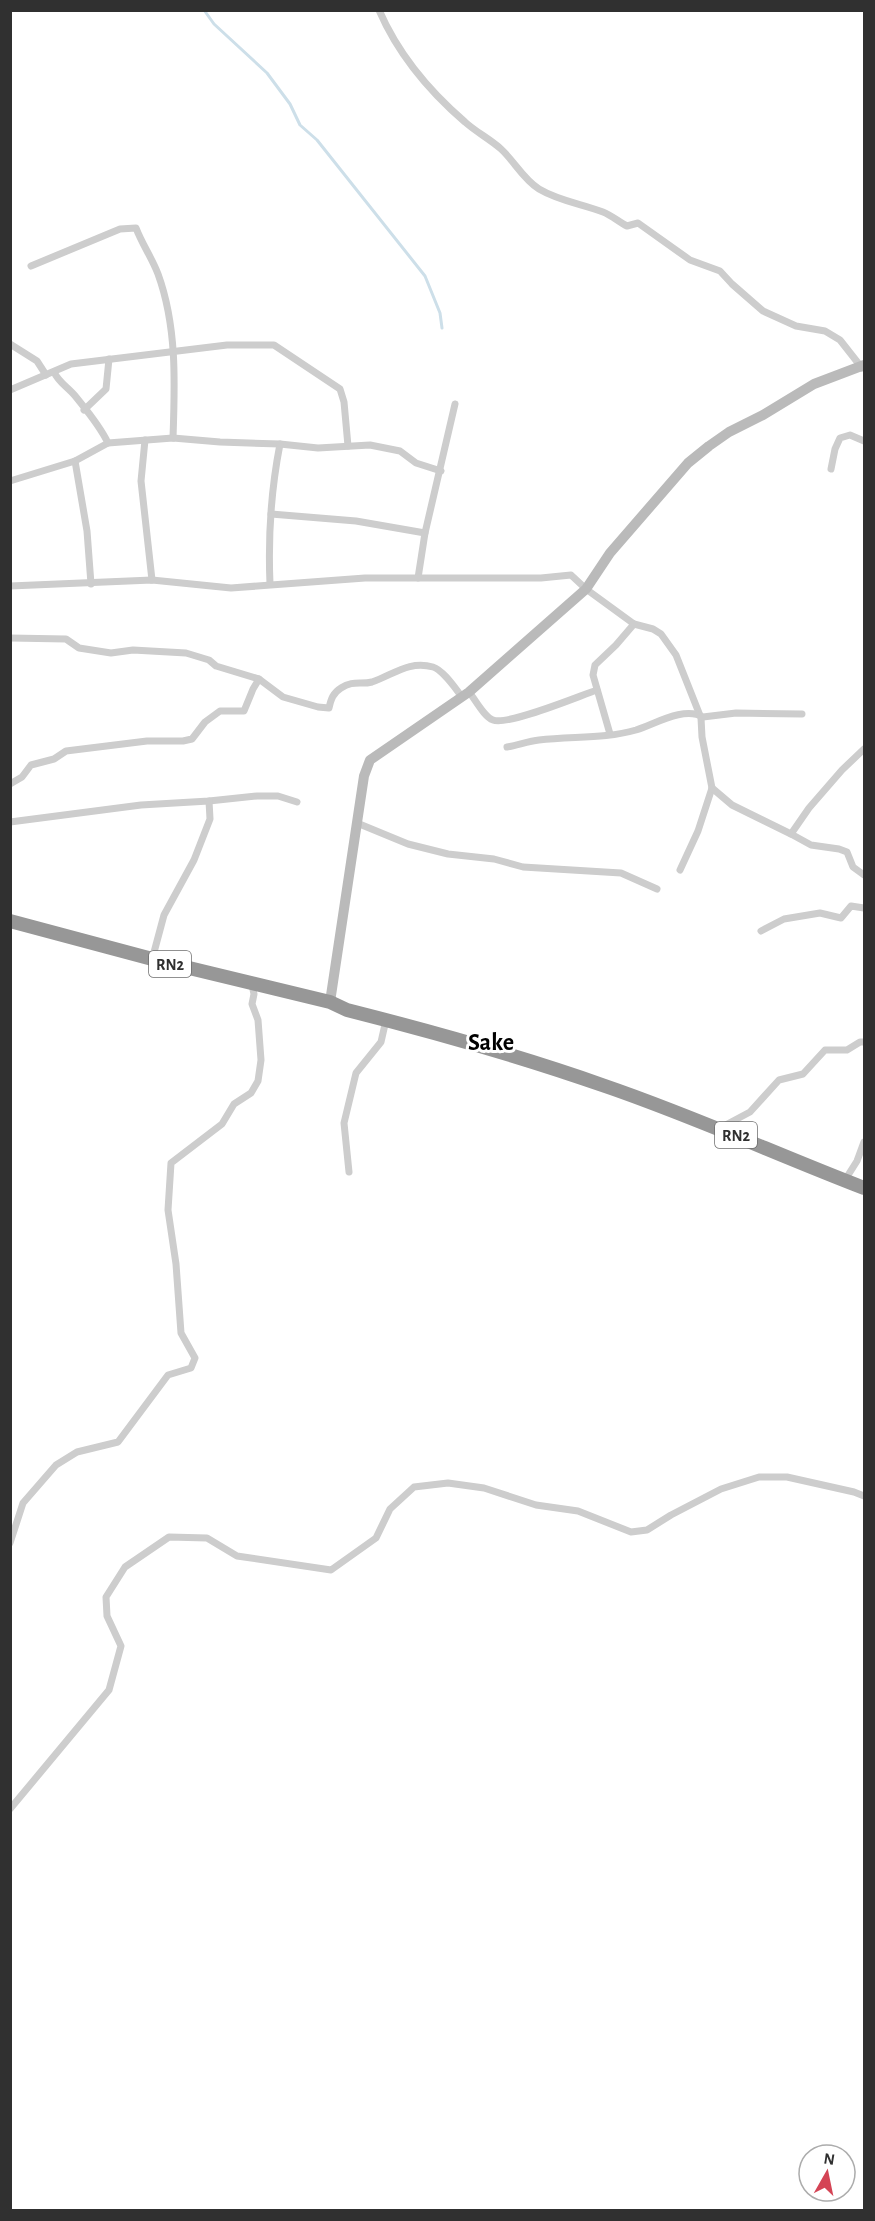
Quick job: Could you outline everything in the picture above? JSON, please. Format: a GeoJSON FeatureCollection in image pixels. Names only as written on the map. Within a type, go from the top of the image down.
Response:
{"type":"FeatureCollection","features":[{"type":"Feature","properties":{"kind":"highway","name":"RN2"},"geometry":{"type":"LineString","coordinates":[[10,921],[252,985],[330,1002],[347,1010],[512,1055],[606,1086],[720,1128],[864,1188]]}},
{"type":"Feature","properties":{"kind":"main road"},"geometry":{"type":"LineString","coordinates":[[330,1002],[364,776],[370,760],[466,694],[585,589],[610,553],[688,463],[729,432],[763,415],[814,384],[863,367]]}},
{"type":"Feature","properties":{"kind":"street"},"geometry":{"type":"LineString","coordinates":[[379,10],[389,33],[431,91],[467,124],[499,147],[537,188],[604,212],[627,226],[638,223],[646,227],[690,260],[720,271],[763,311],[796,326],[825,331],[840,340],[863,367]]}},
{"type":"Feature","properties":{"kind":"street"},"geometry":{"type":"LineString","coordinates":[[32,266],[120,229],[136,228],[158,273],[168,310],[175,377],[173,438]]}},
{"type":"Feature","properties":{"kind":"street"},"geometry":{"type":"LineString","coordinates":[[10,344],[37,361],[46,375]]}},
{"type":"Feature","properties":{"kind":"street"},"geometry":{"type":"LineString","coordinates":[[10,390],[71,364],[227,345],[274,345],[340,389],[344,402],[348,446]]}},
{"type":"Feature","properties":{"kind":"street"},"geometry":{"type":"LineString","coordinates":[[84,410],[106,389],[109,359]]}},
{"type":"Feature","properties":{"kind":"street"},"geometry":{"type":"LineString","coordinates":[[54,372],[84,410],[99,424],[108,443]]}},
{"type":"Feature","properties":{"kind":"street"},"geometry":{"type":"LineString","coordinates":[[418,578],[425,533],[455,404]]}},
{"type":"Feature","properties":{"kind":"street"},"geometry":{"type":"LineString","coordinates":[[831,469],[840,438],[849,435],[864,441]]}},
{"type":"Feature","properties":{"kind":"street"},"geometry":{"type":"LineString","coordinates":[[10,481],[75,461],[108,443],[173,438],[318,448],[370,445],[400,451],[416,463],[441,471]]}},
{"type":"Feature","properties":{"kind":"street"},"geometry":{"type":"LineString","coordinates":[[145,440],[141,481],[152,580]]}},
{"type":"Feature","properties":{"kind":"street"},"geometry":{"type":"LineString","coordinates":[[270,584],[268,548],[280,444]]}},
{"type":"Feature","properties":{"kind":"street"},"geometry":{"type":"LineString","coordinates":[[75,461],[87,531],[91,584]]}},
{"type":"Feature","properties":{"kind":"street"},"geometry":{"type":"LineString","coordinates":[[271,514],[356,521],[425,533]]}},
{"type":"Feature","properties":{"kind":"street"},"geometry":{"type":"LineString","coordinates":[[10,586],[152,580],[231,588],[365,578],[541,578],[571,574],[585,589],[634,624],[653,629],[661,634],[669,644],[685,675],[702,723],[702,737],[712,788],[698,831],[680,870]]}},
{"type":"Feature","properties":{"kind":"street"},"geometry":{"type":"LineString","coordinates":[[610,734],[593,675],[595,664],[634,624]]}},
{"type":"Feature","properties":{"kind":"street"},"geometry":{"type":"LineString","coordinates":[[10,638],[66,639],[79,648],[111,653],[133,650],[186,653],[209,660],[216,666],[259,679],[283,697],[329,708],[334,693],[342,687],[358,682],[370,683],[398,669],[420,665],[436,668],[490,719],[500,721],[544,710],[597,690]]}},
{"type":"Feature","properties":{"kind":"street"},"geometry":{"type":"LineString","coordinates":[[10,784],[22,777],[31,765],[54,759],[66,751],[137,742],[192,739],[205,722],[220,711],[244,711],[259,679]]}},
{"type":"Feature","properties":{"kind":"street"},"geometry":{"type":"LineString","coordinates":[[507,747],[538,740],[583,739],[635,730],[668,718],[698,714],[703,717],[736,713],[801,714]]}},
{"type":"Feature","properties":{"kind":"street"},"geometry":{"type":"LineString","coordinates":[[790,834],[842,770],[864,749]]}},
{"type":"Feature","properties":{"kind":"street"},"geometry":{"type":"LineString","coordinates":[[712,788],[732,805],[811,845],[847,852],[854,867],[864,875]]}},
{"type":"Feature","properties":{"kind":"street"},"geometry":{"type":"LineString","coordinates":[[10,822],[141,805],[257,796],[278,796],[297,802]]}},
{"type":"Feature","properties":{"kind":"street"},"geometry":{"type":"LineString","coordinates":[[156,960],[153,956],[164,915],[194,860],[210,819],[209,801]]}},
{"type":"Feature","properties":{"kind":"street"},"geometry":{"type":"LineString","coordinates":[[357,823],[408,844],[448,854],[488,858],[523,867],[621,873],[657,889]]}},
{"type":"Feature","properties":{"kind":"street"},"geometry":{"type":"LineString","coordinates":[[761,932],[784,919],[820,913],[841,918],[851,906],[864,908]]}},
{"type":"Feature","properties":{"kind":"street"},"geometry":{"type":"LineString","coordinates":[[10,1544],[23,1503],[56,1465],[77,1452],[118,1442],[168,1375],[191,1368],[194,1362],[195,1358],[181,1334],[176,1264],[168,1210],[171,1164],[222,1124],[234,1104],[251,1093],[258,1082],[261,1059],[258,1020],[252,1004],[254,994],[252,985]]}},
{"type":"Feature","properties":{"kind":"street"},"geometry":{"type":"LineString","coordinates":[[349,1172],[345,1122],[356,1073],[381,1042],[386,1020]]}},
{"type":"Feature","properties":{"kind":"street"},"geometry":{"type":"LineString","coordinates":[[720,1128],[750,1112],[779,1080],[803,1074],[825,1050],[847,1050],[864,1042]]}},
{"type":"Feature","properties":{"kind":"street"},"geometry":{"type":"LineString","coordinates":[[845,1180],[857,1161],[864,1142]]}},
{"type":"Feature","properties":{"kind":"street"},"geometry":{"type":"LineString","coordinates":[[10,1809],[109,1690],[120,1646],[106,1616],[106,1597],[125,1567],[169,1538],[207,1538],[237,1556],[331,1570],[376,1538],[390,1509],[414,1487],[448,1483],[484,1488],[536,1505],[578,1511],[632,1532],[647,1530],[721,1489],[759,1477],[787,1477],[864,1496]]}},
{"type":"Feature","properties":{"kind":"waterway"},"geometry":{"type":"LineString","coordinates":[[204,10],[214,24],[267,73],[290,104],[300,125],[317,140],[425,276],[440,313],[442,328]]}},
{"type":"Feature","properties":{"kind":"district","name":"Sake"},"geometry":{"type":"Point","coordinates":[491,1042]}}]}
